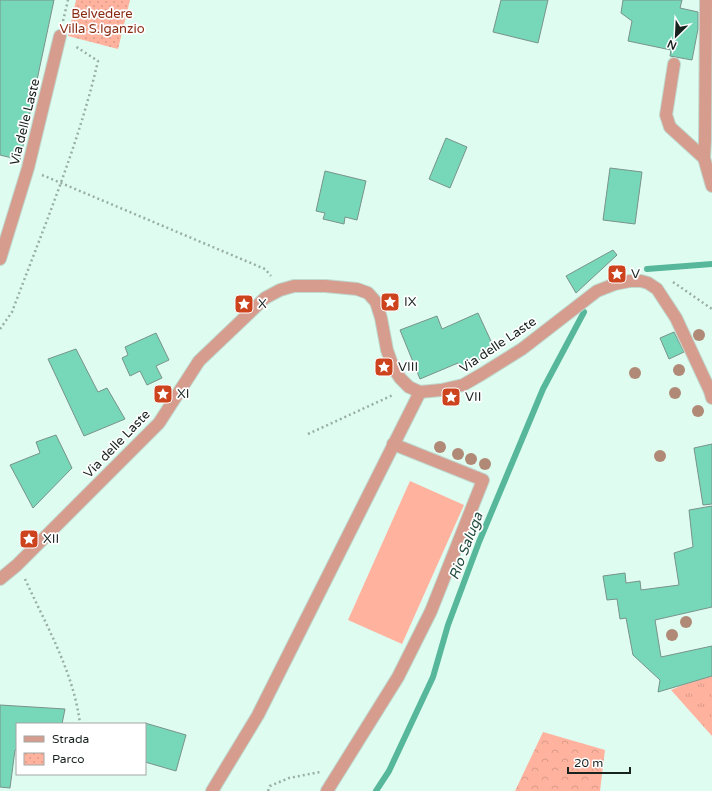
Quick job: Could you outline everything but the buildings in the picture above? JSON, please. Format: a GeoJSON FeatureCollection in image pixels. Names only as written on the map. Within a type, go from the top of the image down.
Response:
{"type":"FeatureCollection","features":[{"type":"Feature","properties":{"kind":"street"},"geometry":{"type":"LineString","coordinates":[[706,0],[706,142],[704,158],[712,186]]}},
{"type":"Feature","properties":{"kind":"street","name":"Via delle Laste"},"geometry":{"type":"LineString","coordinates":[[0,259],[28,168],[60,36]]}},
{"type":"Feature","properties":{"kind":"street"},"geometry":{"type":"LineString","coordinates":[[674,64],[666,115],[670,127],[704,158]]}},
{"type":"Feature","properties":{"kind":"street","name":"Via delle Laste"},"geometry":{"type":"LineString","coordinates":[[0,579],[17,565],[160,423],[199,361],[265,298],[280,290],[294,286],[325,286],[357,289],[368,293],[376,302],[381,318],[387,350],[393,367],[400,378],[409,387],[420,392],[442,390],[463,385],[522,349],[596,291],[615,284],[630,281],[648,283],[657,289],[676,318],[712,398]]}},
{"type":"Feature","properties":{"kind":"street"},"geometry":{"type":"LineString","coordinates":[[212,791],[258,715],[420,392]]}},
{"type":"Feature","properties":{"kind":"street"},"geometry":{"type":"LineString","coordinates":[[327,791],[398,677],[431,611],[483,480],[395,441]]}},
{"type":"Feature","properties":{"kind":"path"},"geometry":{"type":"LineString","coordinates":[[0,329],[12,312],[61,183],[90,96],[98,61],[60,36],[68,0]]}},
{"type":"Feature","properties":{"kind":"path"},"geometry":{"type":"LineString","coordinates":[[40,174],[265,269],[269,272],[280,290]]}},
{"type":"Feature","properties":{"kind":"path"},"geometry":{"type":"LineString","coordinates":[[669,279],[712,309]]}},
{"type":"Feature","properties":{"kind":"path"},"geometry":{"type":"LineString","coordinates":[[308,434],[385,398]]}},
{"type":"Feature","properties":{"kind":"path"},"geometry":{"type":"LineString","coordinates":[[17,565],[62,660],[78,704],[80,723]]}},
{"type":"Feature","properties":{"kind":"path"},"geometry":{"type":"LineString","coordinates":[[268,791],[270,786],[289,778],[318,772],[340,771]]}},
{"type":"Feature","properties":{"kind":"green space","name":"Belvedere Villa S.Iganzio"},"geometry":{"type":"Polygon","coordinates":[[[76,0],[130,0],[118,49],[68,36],[76,0]]]}},
{"type":"Feature","properties":{"kind":"green space"},"geometry":{"type":"Polygon","coordinates":[[[410,481],[464,505],[402,644],[348,620],[410,481]]]}},
{"type":"Feature","properties":{"kind":"green space"},"geometry":{"type":"Polygon","coordinates":[[[712,676],[712,736],[671,690],[712,676]]]}},
{"type":"Feature","properties":{"kind":"green space"},"geometry":{"type":"Polygon","coordinates":[[[543,732],[605,750],[600,791],[515,791],[543,732]]]}},
{"type":"Feature","properties":{"kind":"waterway","name":"Rio Saluga"},"geometry":{"type":"LineString","coordinates":[[647,269],[712,264]]}},
{"type":"Feature","properties":{"kind":"waterway","name":"Rio Saluga"},"geometry":{"type":"LineString","coordinates":[[376,791],[389,771],[433,677],[448,625],[479,542],[543,389],[584,312]]}},
{"type":"Feature","properties":{"kind":"place","name":"V"},"geometry":{"type":"Point","coordinates":[617,274]}},
{"type":"Feature","properties":{"kind":"place","name":"IX"},"geometry":{"type":"Point","coordinates":[390,302]}},
{"type":"Feature","properties":{"kind":"place","name":"X"},"geometry":{"type":"Point","coordinates":[244,304]}},
{"type":"Feature","properties":{"kind":"place","name":"VIII"},"geometry":{"type":"Point","coordinates":[384,367]}},
{"type":"Feature","properties":{"kind":"place","name":"XI"},"geometry":{"type":"Point","coordinates":[163,394]}},
{"type":"Feature","properties":{"kind":"place","name":"VII"},"geometry":{"type":"Point","coordinates":[451,397]}},
{"type":"Feature","properties":{"kind":"place","name":"XII"},"geometry":{"type":"Point","coordinates":[29,539]}}]}
